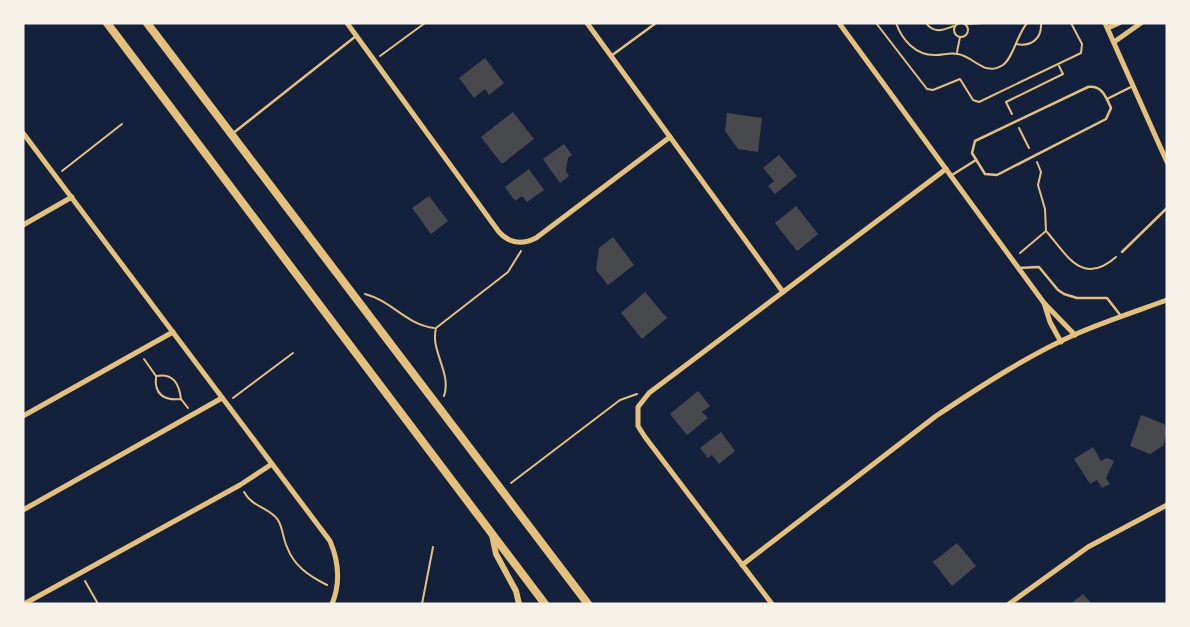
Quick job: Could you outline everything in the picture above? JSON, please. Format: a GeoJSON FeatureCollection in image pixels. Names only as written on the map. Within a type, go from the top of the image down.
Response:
{"type":"FeatureCollection","features":[{"type":"Feature","properties":{"kind":"main road"},"geometry":{"type":"LineString","coordinates":[[107,23],[545,604]]}},
{"type":"Feature","properties":{"kind":"main road"},"geometry":{"type":"LineString","coordinates":[[148,23],[588,604]]}},
{"type":"Feature","properties":{"kind":"street"},"geometry":{"type":"LineString","coordinates":[[346,23],[499,232],[513,242],[536,238],[670,136]]}},
{"type":"Feature","properties":{"kind":"street"},"geometry":{"type":"LineString","coordinates":[[587,23],[783,292]]}},
{"type":"Feature","properties":{"kind":"street"},"geometry":{"type":"LineString","coordinates":[[839,23],[1044,303],[1075,335]]}},
{"type":"Feature","properties":{"kind":"street"},"geometry":{"type":"LineString","coordinates":[[1119,23],[1107,25],[1167,162]]}},
{"type":"Feature","properties":{"kind":"street"},"geometry":{"type":"LineString","coordinates":[[1115,42],[1141,23]]}},
{"type":"Feature","properties":{"kind":"street"},"geometry":{"type":"LineString","coordinates":[[23,133],[330,541],[338,570],[337,591],[332,604]]}},
{"type":"Feature","properties":{"kind":"street"},"geometry":{"type":"LineString","coordinates":[[772,604],[641,432],[637,419],[638,407],[649,393],[946,169]]}},
{"type":"Feature","properties":{"kind":"street"},"geometry":{"type":"LineString","coordinates":[[23,225],[72,197]]}},
{"type":"Feature","properties":{"kind":"street"},"geometry":{"type":"LineString","coordinates":[[742,565],[936,416],[997,377],[1075,335],[1167,300]]}},
{"type":"Feature","properties":{"kind":"street"},"geometry":{"type":"LineString","coordinates":[[1044,303],[1061,342]]}},
{"type":"Feature","properties":{"kind":"street"},"geometry":{"type":"LineString","coordinates":[[23,416],[173,332]]}},
{"type":"Feature","properties":{"kind":"street"},"geometry":{"type":"LineString","coordinates":[[23,510],[193,414],[225,401]]}},
{"type":"Feature","properties":{"kind":"street"},"geometry":{"type":"LineString","coordinates":[[24,604],[240,485],[272,464]]}},
{"type":"Feature","properties":{"kind":"street"},"geometry":{"type":"LineString","coordinates":[[1009,604],[1088,547],[1167,505]]}},
{"type":"Feature","properties":{"kind":"street"},"geometry":{"type":"LineString","coordinates":[[492,535],[496,554],[516,591],[519,604]]}},
{"type":"Feature","properties":{"kind":"lane"},"geometry":{"type":"LineString","coordinates":[[611,56],[656,23]]}},
{"type":"Feature","properties":{"kind":"lane"},"geometry":{"type":"LineString","coordinates":[[231,135],[356,36]]}},
{"type":"Feature","properties":{"kind":"lane"},"geometry":{"type":"LineString","coordinates":[[1107,99],[1134,86]]}},
{"type":"Feature","properties":{"kind":"lane"},"geometry":{"type":"LineString","coordinates":[[1088,87],[1101,89],[1107,99],[1110,112],[1103,121],[997,175],[985,174],[971,149],[978,139],[1088,87]]}},
{"type":"Feature","properties":{"kind":"lane"},"geometry":{"type":"LineString","coordinates":[[951,175],[976,160]]}},
{"type":"Feature","properties":{"kind":"lane"},"geometry":{"type":"LineString","coordinates":[[1122,251],[1167,208]]}},
{"type":"Feature","properties":{"kind":"lane"},"geometry":{"type":"LineString","coordinates":[[1018,268],[1039,267],[1058,290],[1071,297],[1107,298],[1121,317]]}},
{"type":"Feature","properties":{"kind":"path"},"geometry":{"type":"LineString","coordinates":[[374,60],[425,23]]}},
{"type":"Feature","properties":{"kind":"path"},"geometry":{"type":"LineString","coordinates":[[876,23],[927,89],[933,90],[960,79],[973,100],[979,102],[1081,53],[1082,44],[1071,23]]}},
{"type":"Feature","properties":{"kind":"path"},"geometry":{"type":"LineString","coordinates":[[896,23],[904,38],[920,53],[957,53],[981,67],[996,68],[1009,60],[1014,44],[1027,23]]}},
{"type":"Feature","properties":{"kind":"path"},"geometry":{"type":"LineString","coordinates":[[926,23],[938,31],[958,23],[984,23]]}},
{"type":"Feature","properties":{"kind":"path"},"geometry":{"type":"LineString","coordinates":[[1014,44],[1020,46],[1032,43],[1040,34],[1041,23]]}},
{"type":"Feature","properties":{"kind":"path"},"geometry":{"type":"LineString","coordinates":[[960,37],[967,34],[968,27],[965,24]]}},
{"type":"Feature","properties":{"kind":"path"},"geometry":{"type":"LineString","coordinates":[[956,26],[955,33],[960,37]]}},
{"type":"Feature","properties":{"kind":"path"},"geometry":{"type":"LineString","coordinates":[[957,53],[960,37]]}},
{"type":"Feature","properties":{"kind":"path"},"geometry":{"type":"LineString","coordinates":[[56,176],[122,124]]}},
{"type":"Feature","properties":{"kind":"path"},"geometry":{"type":"LineString","coordinates":[[1046,231],[1075,263],[1085,269],[1096,270],[1105,266],[1122,251]]}},
{"type":"Feature","properties":{"kind":"path"},"geometry":{"type":"LineString","coordinates":[[437,405],[445,395],[447,384],[435,338],[436,328],[508,272],[525,242]]}},
{"type":"Feature","properties":{"kind":"path"},"geometry":{"type":"LineString","coordinates":[[352,293],[373,296],[412,322],[436,328]]}},
{"type":"Feature","properties":{"kind":"path"},"geometry":{"type":"LineString","coordinates":[[139,351],[156,376],[155,386],[159,395],[169,400],[181,399]]}},
{"type":"Feature","properties":{"kind":"path"},"geometry":{"type":"LineString","coordinates":[[225,401],[293,353]]}},
{"type":"Feature","properties":{"kind":"path"},"geometry":{"type":"LineString","coordinates":[[156,376],[167,375],[176,380],[181,399],[193,414]]}},
{"type":"Feature","properties":{"kind":"path"},"geometry":{"type":"LineString","coordinates":[[501,490],[620,400],[634,394],[649,393]]}},
{"type":"Feature","properties":{"kind":"path"},"geometry":{"type":"LineString","coordinates":[[240,485],[249,501],[277,519],[286,547],[299,567],[337,591]]}},
{"type":"Feature","properties":{"kind":"path"},"geometry":{"type":"LineString","coordinates":[[422,604],[433,547]]}},
{"type":"Feature","properties":{"kind":"path"},"geometry":{"type":"LineString","coordinates":[[80,573],[98,604]]}},
{"type":"Feature","properties":{"kind":"building"},"geometry":{"type":"Polygon","coordinates":[[[485,58],[504,83],[489,95],[485,89],[474,98],[459,78],[485,58]]]}},
{"type":"Feature","properties":{"kind":"building"},"geometry":{"type":"Polygon","coordinates":[[[513,112],[534,139],[502,164],[481,137],[513,112]]]}},
{"type":"Feature","properties":{"kind":"building"},"geometry":{"type":"Polygon","coordinates":[[[727,113],[762,118],[758,152],[738,149],[725,131],[727,113]]]}},
{"type":"Feature","properties":{"kind":"building"},"geometry":{"type":"Polygon","coordinates":[[[564,144],[572,155],[568,158],[566,171],[569,176],[560,183],[543,159],[564,144]]]}},
{"type":"Feature","properties":{"kind":"building"},"geometry":{"type":"Polygon","coordinates":[[[779,155],[797,176],[775,194],[768,186],[774,181],[763,168],[779,155]]]}},
{"type":"Feature","properties":{"kind":"building"},"geometry":{"type":"Polygon","coordinates":[[[529,169],[544,190],[527,202],[522,196],[515,201],[505,187],[529,169]]]}},
{"type":"Feature","properties":{"kind":"building"},"geometry":{"type":"Polygon","coordinates":[[[429,196],[448,221],[431,234],[412,208],[429,196]]]}},
{"type":"Feature","properties":{"kind":"building"},"geometry":{"type":"Polygon","coordinates":[[[796,206],[818,234],[797,251],[775,223],[796,206]]]}},
{"type":"Feature","properties":{"kind":"building"},"geometry":{"type":"Polygon","coordinates":[[[613,237],[634,265],[608,285],[596,270],[599,248],[613,237]]]}},
{"type":"Feature","properties":{"kind":"building"},"geometry":{"type":"Polygon","coordinates":[[[645,292],[667,318],[642,339],[621,313],[645,292]]]}},
{"type":"Feature","properties":{"kind":"building"},"geometry":{"type":"Polygon","coordinates":[[[698,391],[710,406],[702,412],[708,418],[687,435],[670,414],[698,391]]]}},
{"type":"Feature","properties":{"kind":"building"},"geometry":{"type":"Polygon","coordinates":[[[1141,415],[1164,424],[1167,431],[1163,446],[1150,454],[1130,446],[1141,415]]]}},
{"type":"Feature","properties":{"kind":"building"},"geometry":{"type":"Polygon","coordinates":[[[721,432],[735,451],[719,464],[712,455],[708,458],[700,448],[721,432]]]}},
{"type":"Feature","properties":{"kind":"building"},"geometry":{"type":"Polygon","coordinates":[[[1093,447],[1101,461],[1107,458],[1114,461],[1106,478],[1110,484],[1102,488],[1097,480],[1090,484],[1074,459],[1093,447]]]}},
{"type":"Feature","properties":{"kind":"building"},"geometry":{"type":"Polygon","coordinates":[[[957,543],[976,566],[952,586],[933,562],[957,543]]]}},
{"type":"Feature","properties":{"kind":"building"},"geometry":{"type":"Polygon","coordinates":[[[1083,594],[1092,604],[1070,604],[1083,594]]]}}]}
